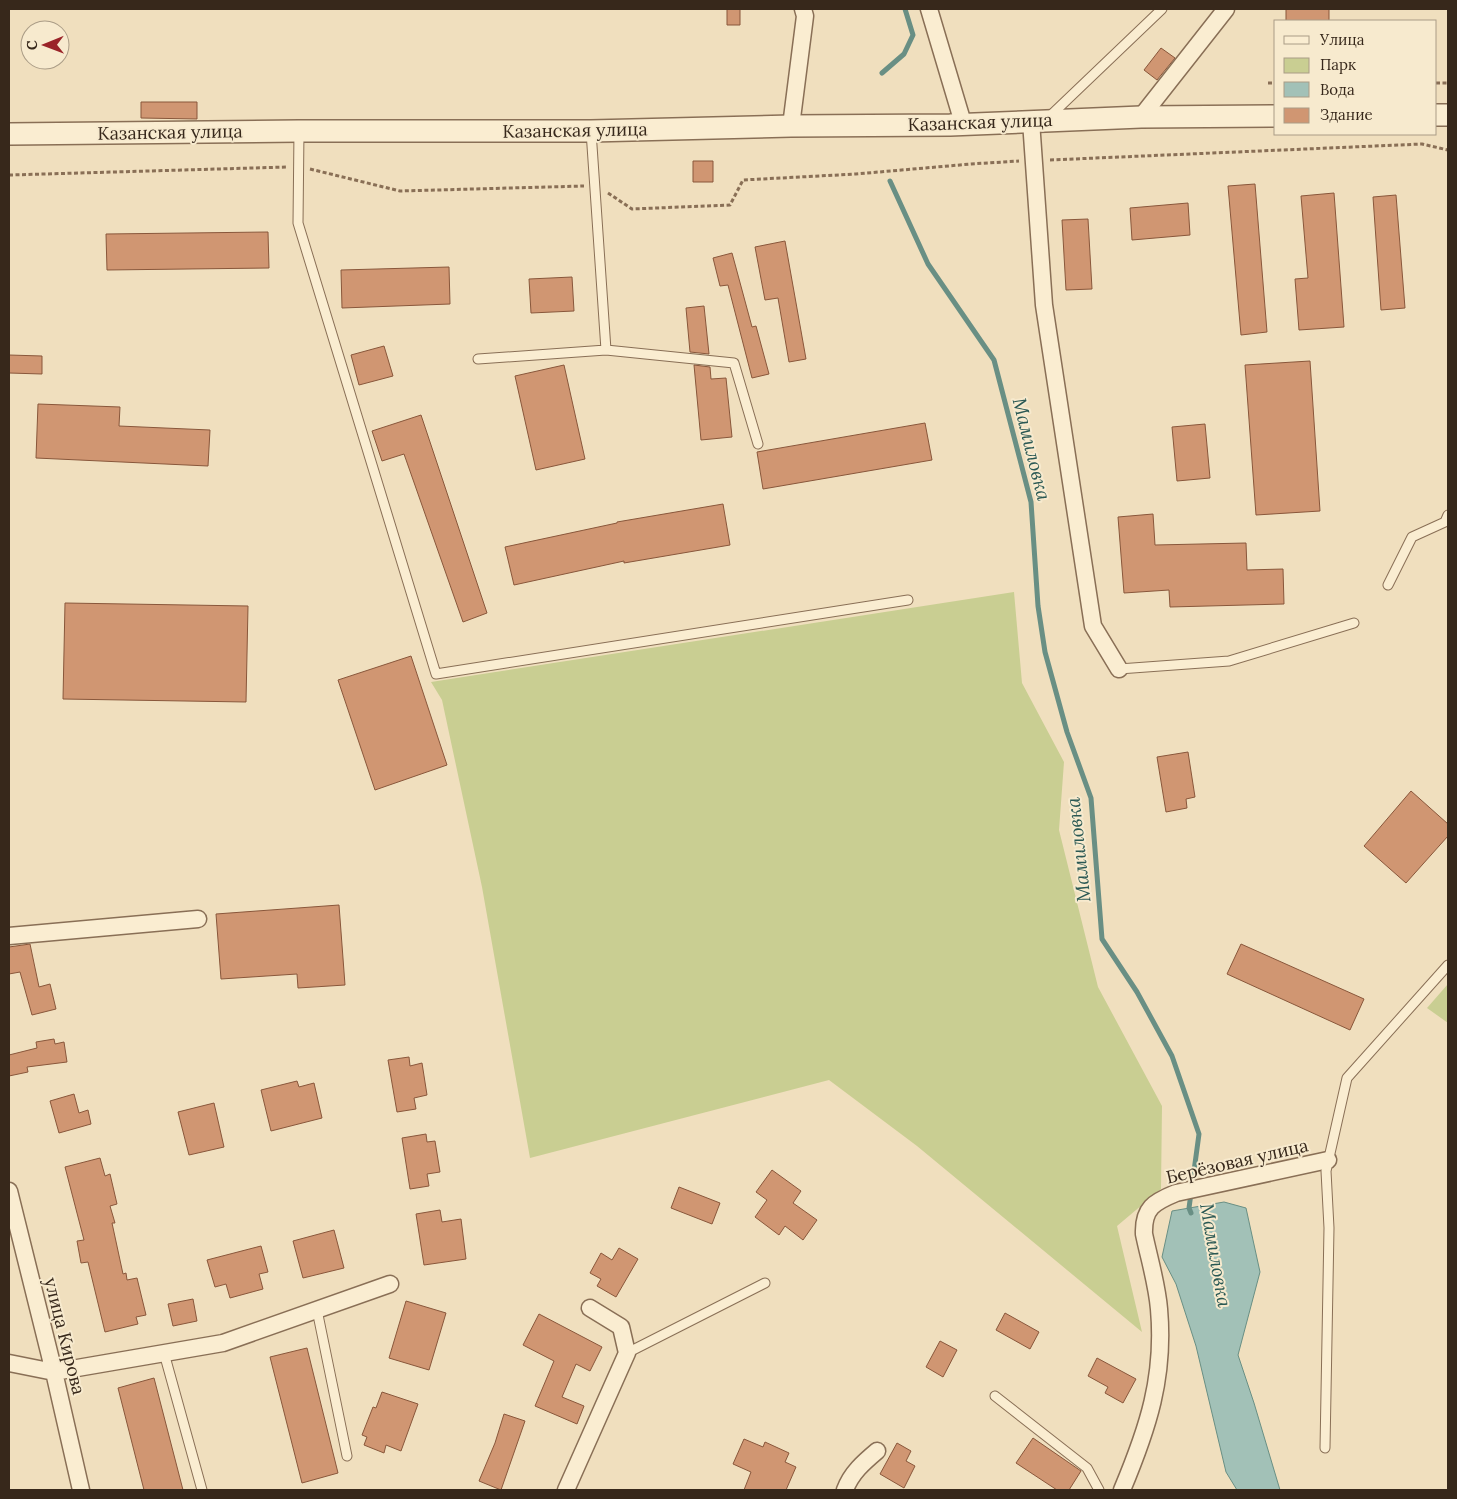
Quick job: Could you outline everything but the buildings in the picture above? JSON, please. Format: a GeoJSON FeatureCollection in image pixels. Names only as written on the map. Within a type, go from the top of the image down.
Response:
{"type":"FeatureCollection","features":[{"type":"Feature","properties":{"kind":"street"},"geometry":{"type":"LineString","coordinates":[[791,126],[805,16],[803,9]]}},
{"type":"Feature","properties":{"kind":"street"},"geometry":{"type":"LineString","coordinates":[[929,9],[963,123]]}},
{"type":"Feature","properties":{"kind":"street"},"geometry":{"type":"LineString","coordinates":[[1141,117],[1226,9]]}},
{"type":"Feature","properties":{"kind":"street","name":"Казанская улица"},"geometry":{"type":"LineString","coordinates":[[9,134],[299,131],[591,131],[1141,117],[1274,116]]}},
{"type":"Feature","properties":{"kind":"street"},"geometry":{"type":"LineString","coordinates":[[1038,120],[1034,161],[1044,305],[1093,626],[1119,670]]}},
{"type":"Feature","properties":{"kind":"street"},"geometry":{"type":"LineString","coordinates":[[9,936],[198,919]]}},
{"type":"Feature","properties":{"kind":"street","name":"Берёзовая улица"},"geometry":{"type":"LineString","coordinates":[[1122,1490],[1140,1448],[1153,1404],[1160,1358],[1159,1308],[1144,1234],[1144,1222],[1147,1211],[1157,1200],[1176,1193],[1328,1160]]}},
{"type":"Feature","properties":{"kind":"street","name":"улица Кирова"},"geometry":{"type":"LineString","coordinates":[[9,1191],[81,1490]]}},
{"type":"Feature","properties":{"kind":"street"},"geometry":{"type":"LineString","coordinates":[[9,1363],[54,1372],[223,1343],[390,1284]]}},
{"type":"Feature","properties":{"kind":"street"},"geometry":{"type":"LineString","coordinates":[[566,1490],[627,1353],[621,1327],[590,1308]]}},
{"type":"Feature","properties":{"kind":"street"},"geometry":{"type":"LineString","coordinates":[[845,1490],[853,1474],[877,1450]]}},
{"type":"Feature","properties":{"kind":"lane"},"geometry":{"type":"LineString","coordinates":[[1038,120],[1162,9]]}},
{"type":"Feature","properties":{"kind":"lane"},"geometry":{"type":"LineString","coordinates":[[299,131],[298,223],[436,674],[908,600]]}},
{"type":"Feature","properties":{"kind":"lane"},"geometry":{"type":"LineString","coordinates":[[591,131],[606,350]]}},
{"type":"Feature","properties":{"kind":"lane"},"geometry":{"type":"LineString","coordinates":[[478,359],[606,350],[734,363],[758,444]]}},
{"type":"Feature","properties":{"kind":"lane"},"geometry":{"type":"LineString","coordinates":[[1388,585],[1412,537],[1446,522],[1448,514]]}},
{"type":"Feature","properties":{"kind":"lane"},"geometry":{"type":"LineString","coordinates":[[1119,670],[1230,661],[1354,623]]}},
{"type":"Feature","properties":{"kind":"lane"},"geometry":{"type":"LineString","coordinates":[[1325,1448],[1329,1228],[1326,1171],[1346,1078],[1448,965]]}},
{"type":"Feature","properties":{"kind":"lane"},"geometry":{"type":"LineString","coordinates":[[627,1353],[765,1283]]}},
{"type":"Feature","properties":{"kind":"lane"},"geometry":{"type":"LineString","coordinates":[[317,1310],[347,1456]]}},
{"type":"Feature","properties":{"kind":"lane"},"geometry":{"type":"LineString","coordinates":[[164,1353],[202,1490]]}},
{"type":"Feature","properties":{"kind":"lane"},"geometry":{"type":"LineString","coordinates":[[995,1396],[1087,1468],[1099,1490]]}},
{"type":"Feature","properties":{"kind":"path"},"geometry":{"type":"LineString","coordinates":[[1268,83],[1274,83]]}},
{"type":"Feature","properties":{"kind":"path"},"geometry":{"type":"LineString","coordinates":[[9,175],[300,166],[400,191],[595,185],[632,209],[730,205],[743,180],[856,174],[971,164],[1422,144],[1448,150]]}},
{"type":"Feature","properties":{"kind":"green space"},"geometry":{"type":"Polygon","coordinates":[[[1014,592],[1022,683],[1064,762],[1059,830],[1098,987],[1162,1106],[1161,1189],[1117,1226],[1142,1332],[917,1146],[829,1080],[530,1158],[482,887],[442,700],[431,682],[1014,592]]]}},
{"type":"Feature","properties":{"kind":"green space"},"geometry":{"type":"Polygon","coordinates":[[[1448,984],[1448,1023],[1427,1008],[1448,984]]]}},
{"type":"Feature","properties":{"kind":"water"},"geometry":{"type":"Polygon","coordinates":[[[1224,1202],[1246,1208],[1260,1272],[1238,1355],[1280,1490],[1237,1490],[1226,1472],[1196,1346],[1176,1284],[1162,1257],[1172,1211],[1224,1202]]]}},
{"type":"Feature","properties":{"kind":"waterway"},"geometry":{"type":"LineString","coordinates":[[882,73],[904,54],[913,35],[905,9]]}},
{"type":"Feature","properties":{"kind":"waterway","name":"Мамиловка"},"geometry":{"type":"LineString","coordinates":[[890,181],[928,264],[994,360],[1031,502],[1038,606],[1045,652],[1067,732],[1091,798],[1102,939],[1137,992],[1172,1056],[1199,1134],[1189,1208],[1191,1213]]}}]}
